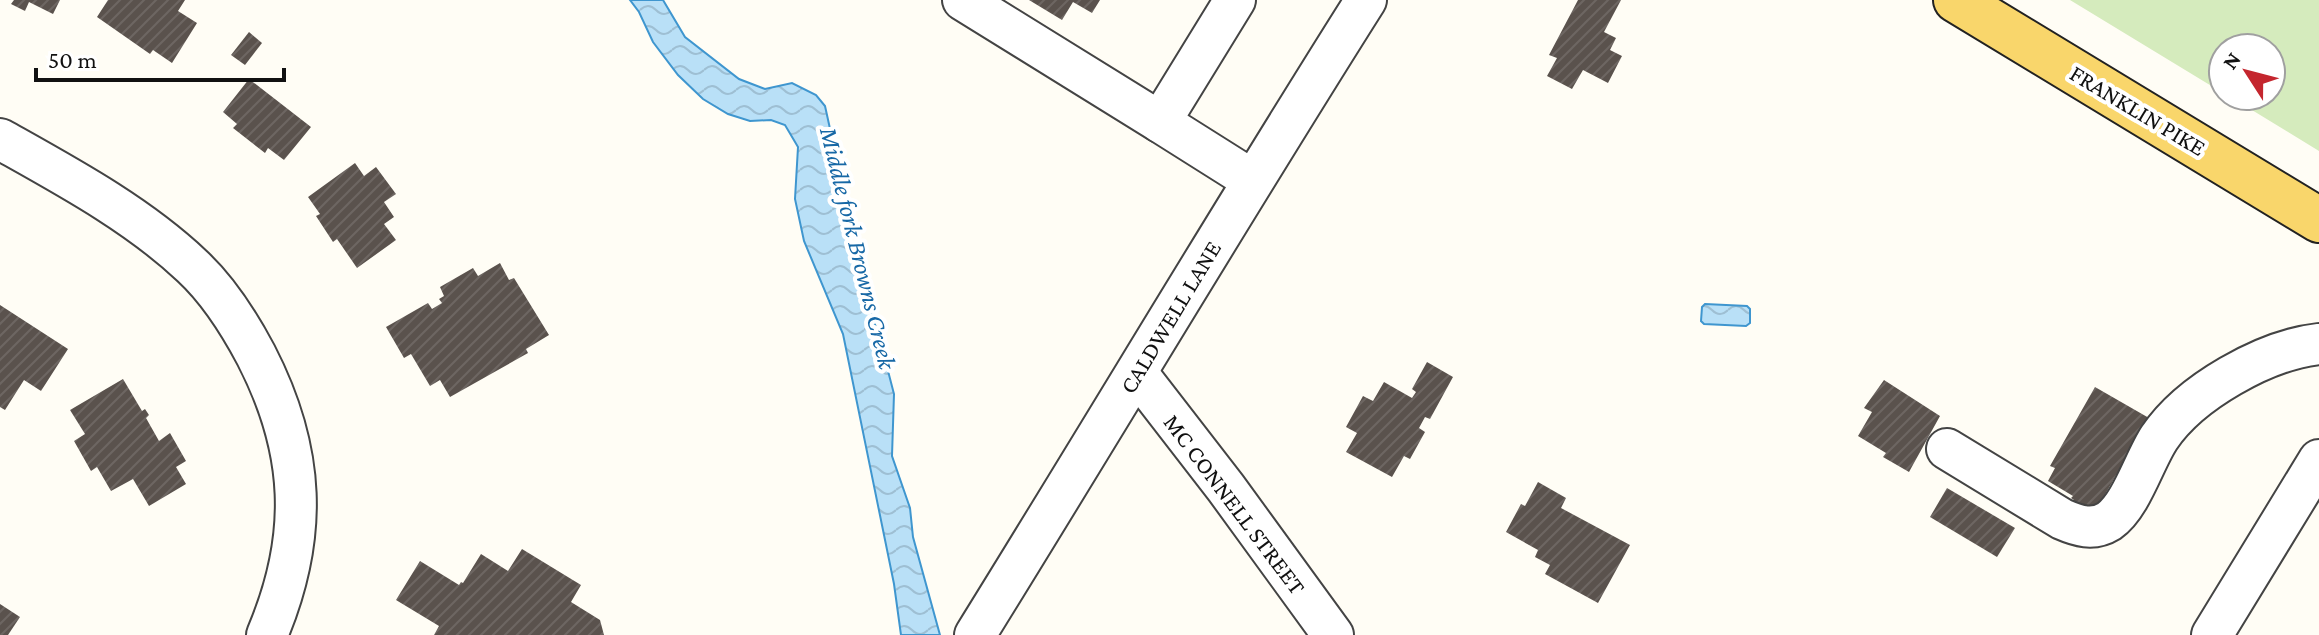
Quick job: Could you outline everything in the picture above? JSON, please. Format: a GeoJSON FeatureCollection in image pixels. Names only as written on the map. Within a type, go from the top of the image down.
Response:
{"type":"FeatureCollection","features":[{"type":"Feature","properties":{"kind":"main road","name":"FRANKLIN PIKE"},"geometry":{"type":"LineString","coordinates":[[1956,0],[2000,13],[2319,220]]}},
{"type":"Feature","properties":{"kind":"street"},"geometry":{"type":"LineString","coordinates":[[963,0],[1252,180]]}},
{"type":"Feature","properties":{"kind":"street"},"geometry":{"type":"LineString","coordinates":[[1160,122],[1235,0]]}},
{"type":"Feature","properties":{"kind":"street","name":"CALDWELL LANE"},"geometry":{"type":"LineString","coordinates":[[975,635],[1252,180],[1366,0]]}},
{"type":"Feature","properties":{"kind":"street"},"geometry":{"type":"LineString","coordinates":[[0,139],[143,226],[192,266],[219,295],[251,346],[273,388],[286,426],[297,488],[296,531],[286,586],[267,635]]}},
{"type":"Feature","properties":{"kind":"street"},"geometry":{"type":"LineString","coordinates":[[1947,449],[2062,519],[2078,526],[2098,526],[2114,517],[2122,507],[2159,439],[2174,419],[2198,399],[2236,373],[2268,357],[2319,344]]}},
{"type":"Feature","properties":{"kind":"street","name":"MC CONNELL STREET"},"geometry":{"type":"LineString","coordinates":[[1137,373],[1333,635]]}},
{"type":"Feature","properties":{"kind":"street"},"geometry":{"type":"LineString","coordinates":[[2212,635],[2319,460]]}},
{"type":"Feature","properties":{"kind":"green space"},"geometry":{"type":"Polygon","coordinates":[[[2070,0],[2319,0],[2319,151],[2255,112],[2287,112],[2287,32],[2207,32],[2207,83],[2070,0]]]}},
{"type":"Feature","properties":{"kind":"water"},"geometry":{"type":"Polygon","coordinates":[[[630,0],[663,0],[685,37],[739,79],[765,89],[792,83],[816,95],[825,106],[836,156],[841,219],[894,394],[892,456],[910,508],[913,537],[940,635],[901,635],[894,584],[843,334],[804,241],[795,199],[798,147],[785,125],[771,120],[750,121],[728,114],[703,99],[678,75],[653,42],[630,0]]]}},
{"type":"Feature","properties":{"kind":"water"},"geometry":{"type":"Polygon","coordinates":[[[1705,304],[1747,306],[1750,309],[1750,323],[1746,326],[1704,324],[1701,321],[1705,304]]]}},
{"type":"Feature","properties":{"kind":"building"},"geometry":{"type":"Polygon","coordinates":[[[14,0],[60,0],[53,14],[29,2],[25,11],[11,4],[14,0]]]}},
{"type":"Feature","properties":{"kind":"building"},"geometry":{"type":"Polygon","coordinates":[[[108,0],[185,0],[178,11],[197,23],[172,63],[153,50],[150,54],[97,17],[108,0]]]}},
{"type":"Feature","properties":{"kind":"building"},"geometry":{"type":"Polygon","coordinates":[[[1029,0],[1100,0],[1092,13],[1073,2],[1062,20],[1029,0]]]}},
{"type":"Feature","properties":{"kind":"building"},"geometry":{"type":"Polygon","coordinates":[[[1578,0],[1621,0],[1604,32],[1616,38],[1610,50],[1622,56],[1608,83],[1583,70],[1572,89],[1547,76],[1557,58],[1549,55],[1578,0]]]}},
{"type":"Feature","properties":{"kind":"building"},"geometry":{"type":"Polygon","coordinates":[[[249,32],[262,43],[245,65],[231,55],[249,32]]]}},
{"type":"Feature","properties":{"kind":"building"},"geometry":{"type":"Polygon","coordinates":[[[249,79],[311,127],[284,160],[268,148],[265,153],[233,128],[237,124],[223,112],[249,79]]]}},
{"type":"Feature","properties":{"kind":"building"},"geometry":{"type":"Polygon","coordinates":[[[355,163],[364,176],[376,167],[396,194],[384,202],[394,217],[384,224],[396,240],[357,268],[337,239],[333,242],[308,197],[355,163]]]}},
{"type":"Feature","properties":{"kind":"building"},"geometry":{"type":"Polygon","coordinates":[[[500,263],[509,280],[514,278],[549,335],[526,349],[528,353],[450,397],[440,380],[430,386],[411,354],[404,358],[386,327],[428,303],[432,309],[442,303],[439,299],[444,296],[440,287],[473,268],[478,276],[500,263]]]}},
{"type":"Feature","properties":{"kind":"building"},"geometry":{"type":"Polygon","coordinates":[[[0,305],[68,349],[41,391],[24,380],[5,410],[0,407],[0,305]]]}},
{"type":"Feature","properties":{"kind":"building"},"geometry":{"type":"Polygon","coordinates":[[[1427,362],[1453,377],[1430,419],[1425,417],[1419,428],[1425,432],[1410,459],[1404,456],[1392,477],[1346,452],[1357,433],[1346,427],[1363,396],[1373,401],[1384,382],[1412,398],[1416,392],[1412,389],[1427,362]]]}},
{"type":"Feature","properties":{"kind":"building"},"geometry":{"type":"Polygon","coordinates":[[[123,379],[142,411],[145,409],[149,415],[146,418],[159,441],[170,433],[186,461],[176,467],[186,484],[149,506],[133,479],[111,491],[97,467],[91,471],[74,441],[85,434],[70,410],[123,379]]]}},
{"type":"Feature","properties":{"kind":"building"},"geometry":{"type":"Polygon","coordinates":[[[1884,380],[1940,416],[1909,472],[1883,457],[1886,453],[1858,436],[1872,412],[1864,408],[1884,380]]]}},
{"type":"Feature","properties":{"kind":"building"},"geometry":{"type":"Polygon","coordinates":[[[2095,387],[2149,418],[2095,512],[2070,507],[2073,496],[2048,481],[2055,468],[2050,466],[2095,387]]]}},
{"type":"Feature","properties":{"kind":"building"},"geometry":{"type":"Polygon","coordinates":[[[1538,482],[1566,498],[1561,508],[1630,545],[1598,603],[1545,574],[1550,565],[1535,557],[1538,550],[1506,532],[1521,504],[1525,506],[1538,482]]]}},
{"type":"Feature","properties":{"kind":"building"},"geometry":{"type":"Polygon","coordinates":[[[1947,488],[2015,528],[1997,557],[1930,517],[1947,488]]]}},
{"type":"Feature","properties":{"kind":"building"},"geometry":{"type":"Polygon","coordinates":[[[522,549],[581,585],[571,602],[600,620],[604,635],[434,635],[439,626],[396,600],[420,561],[459,585],[481,554],[508,571],[522,549]]]}},
{"type":"Feature","properties":{"kind":"building"},"geometry":{"type":"Polygon","coordinates":[[[0,604],[20,617],[8,635],[0,635],[0,604]]]}},
{"type":"Feature","properties":{"kind":"water label","name":"Middle fork Browns Creek"},"geometry":{"type":"Point","coordinates":[858,248]}}]}
